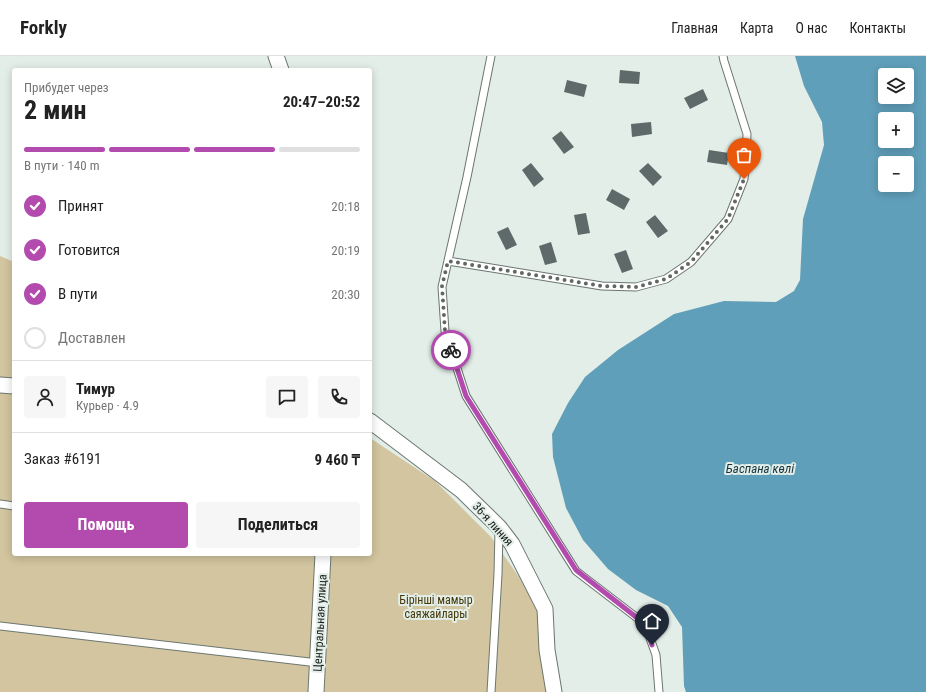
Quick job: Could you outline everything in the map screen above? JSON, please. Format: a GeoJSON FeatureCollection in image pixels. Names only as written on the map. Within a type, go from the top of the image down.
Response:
{"type":"FeatureCollection","features":[{"type":"Feature","properties":{"kind":"street"},"geometry":{"type":"LineString","coordinates":[[276,56],[280,68]]}},
{"type":"Feature","properties":{"kind":"street"},"geometry":{"type":"LineString","coordinates":[[0,385],[12,386]]}},
{"type":"Feature","properties":{"kind":"street","name":"36-я линия"},"geometry":{"type":"LineString","coordinates":[[372,423],[461,490],[499,527],[512,544],[545,609],[547,650],[554,692]]}},
{"type":"Feature","properties":{"kind":"street","name":"Центральная улица"},"geometry":{"type":"LineString","coordinates":[[316,692],[323,556]]}},
{"type":"Feature","properties":{"kind":"lane"},"geometry":{"type":"LineString","coordinates":[[491,56],[467,178],[442,286],[445,331],[466,396],[576,570],[645,624],[656,655],[659,692]]}},
{"type":"Feature","properties":{"kind":"lane"},"geometry":{"type":"LineString","coordinates":[[448,261],[602,286],[636,287],[666,279],[691,262],[728,219],[744,179],[747,134],[723,56]]}},
{"type":"Feature","properties":{"kind":"lane"},"geometry":{"type":"LineString","coordinates":[[0,504],[12,506]]}},
{"type":"Feature","properties":{"kind":"lane"},"geometry":{"type":"LineString","coordinates":[[491,692],[498,574],[499,527]]}},
{"type":"Feature","properties":{"kind":"lane"},"geometry":{"type":"LineString","coordinates":[[0,626],[318,663]]}},
{"type":"Feature","properties":{"kind":"green space","name":"Бірінші мамыр саяжайлары"},"geometry":{"type":"Polygon","coordinates":[[[0,256],[12,261],[12,556],[372,556],[372,439],[435,481],[491,537],[519,577],[538,611],[548,692],[0,692],[0,256]]]}},
{"type":"Feature","properties":{"kind":"water","name":"Баспана көлі"},"geometry":{"type":"Polygon","coordinates":[[[795,56],[926,56],[926,692],[686,692],[684,686],[682,627],[668,606],[636,590],[608,569],[583,540],[566,508],[553,457],[552,434],[568,403],[585,377],[618,350],[674,314],[724,301],[776,302],[794,291],[800,280],[803,219],[824,145],[822,122],[804,86],[795,56]]]}},
{"type":"Feature","properties":{"kind":"building"},"geometry":{"type":"Polygon","coordinates":[[[620,70],[640,72],[639,84],[619,83],[620,70]]]}},
{"type":"Feature","properties":{"kind":"building"},"geometry":{"type":"Polygon","coordinates":[[[567,80],[587,85],[584,97],[564,92],[567,80]]]}},
{"type":"Feature","properties":{"kind":"building"},"geometry":{"type":"Polygon","coordinates":[[[703,89],[708,100],[690,109],[684,98],[703,89]]]}},
{"type":"Feature","properties":{"kind":"building"},"geometry":{"type":"Polygon","coordinates":[[[651,122],[652,134],[632,137],[631,124],[651,122]]]}},
{"type":"Feature","properties":{"kind":"building"},"geometry":{"type":"Polygon","coordinates":[[[561,131],[574,147],[564,154],[552,138],[561,131]]]}},
{"type":"Feature","properties":{"kind":"building"},"geometry":{"type":"Polygon","coordinates":[[[709,150],[729,153],[727,165],[707,162],[709,150]]]}},
{"type":"Feature","properties":{"kind":"building"},"geometry":{"type":"Polygon","coordinates":[[[531,163],[544,179],[534,187],[522,170],[531,163]]]}},
{"type":"Feature","properties":{"kind":"building"},"geometry":{"type":"Polygon","coordinates":[[[648,163],[662,177],[653,186],[639,171],[648,163]]]}},
{"type":"Feature","properties":{"kind":"building"},"geometry":{"type":"Polygon","coordinates":[[[612,189],[630,199],[624,210],[606,200],[612,189]]]}},
{"type":"Feature","properties":{"kind":"building"},"geometry":{"type":"Polygon","coordinates":[[[586,213],[590,233],[578,235],[574,215],[586,213]]]}},
{"type":"Feature","properties":{"kind":"building"},"geometry":{"type":"Polygon","coordinates":[[[655,215],[668,231],[658,238],[646,222],[655,215]]]}},
{"type":"Feature","properties":{"kind":"building"},"geometry":{"type":"Polygon","coordinates":[[[508,227],[517,245],[506,250],[497,232],[508,227]]]}},
{"type":"Feature","properties":{"kind":"building"},"geometry":{"type":"Polygon","coordinates":[[[551,242],[557,262],[545,265],[539,246],[551,242]]]}},
{"type":"Feature","properties":{"kind":"building"},"geometry":{"type":"Polygon","coordinates":[[[626,250],[633,269],[622,273],[614,254],[626,250]]]}},
{"type":"Feature","properties":{"kind":"way so far"},"geometry":{"type":"LineString","coordinates":[[451,350],[445,331],[442,286],[448,261],[602,286],[636,287],[666,279],[691,262],[728,219],[744,179]]}},
{"type":"Feature","properties":{"kind":"route"},"geometry":{"type":"LineString","coordinates":[[451,350],[466,396],[576,570],[645,624],[652,645]]}}]}
